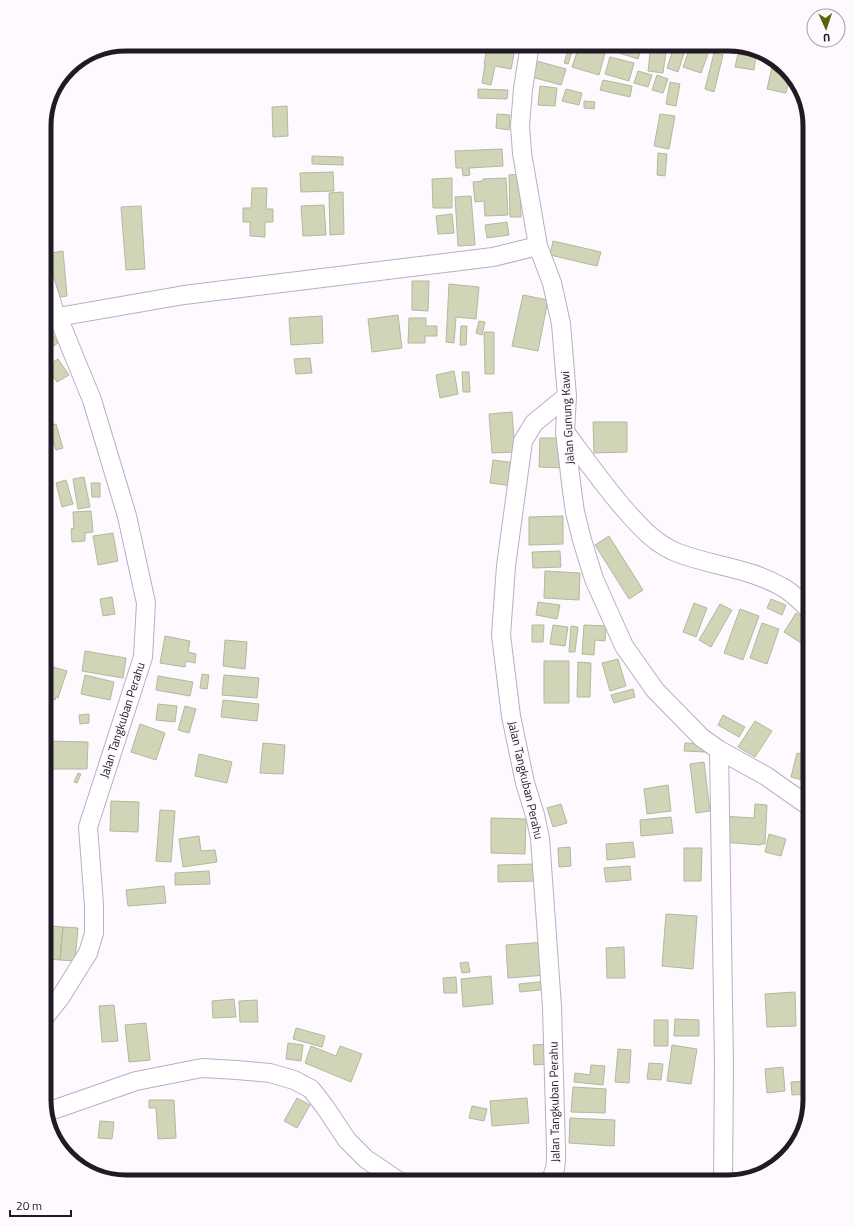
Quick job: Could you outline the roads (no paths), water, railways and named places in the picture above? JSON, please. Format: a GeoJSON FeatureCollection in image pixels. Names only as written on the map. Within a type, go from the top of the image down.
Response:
{"type":"FeatureCollection","features":[{"type":"Feature","properties":{"kind":"street","name":"Jalan Gunung Kawi"},"geometry":{"type":"LineString","coordinates":[[529,51],[523,89],[520,126],[523,160],[538,246],[552,284],[561,324],[567,396],[566,432],[574,505],[582,540],[594,579],[624,646],[655,690],[702,738],[719,750],[766,776],[803,802]]}},
{"type":"Feature","properties":{"kind":"street"},"geometry":{"type":"LineString","coordinates":[[58,317],[184,295],[493,257],[538,246]]}},
{"type":"Feature","properties":{"kind":"street","name":"Jalan Tangkuban Perahu"},"geometry":{"type":"LineString","coordinates":[[51,300],[92,400],[127,516],[146,603],[143,657],[88,828],[94,905],[94,933],[88,954],[60,998],[51,1009]]}},
{"type":"Feature","properties":{"kind":"street","name":"Jalan Tangkuban Perahu"},"geometry":{"type":"LineString","coordinates":[[552,1175],[555,1168],[556,1149],[552,1008],[543,873],[537,824],[525,783],[511,716],[501,635],[506,566],[523,441],[534,422],[567,396]]}},
{"type":"Feature","properties":{"kind":"street"},"geometry":{"type":"LineString","coordinates":[[566,432],[606,488],[644,531],[660,544],[678,553],[728,566],[772,582],[788,591],[803,604]]}},
{"type":"Feature","properties":{"kind":"street"},"geometry":{"type":"LineString","coordinates":[[719,750],[724,1064],[723,1175]]}},
{"type":"Feature","properties":{"kind":"street"},"geometry":{"type":"LineString","coordinates":[[52,1110],[136,1081],[202,1068],[270,1073],[294,1080],[311,1089],[325,1106],[347,1140],[366,1159],[390,1175]]}}]}
